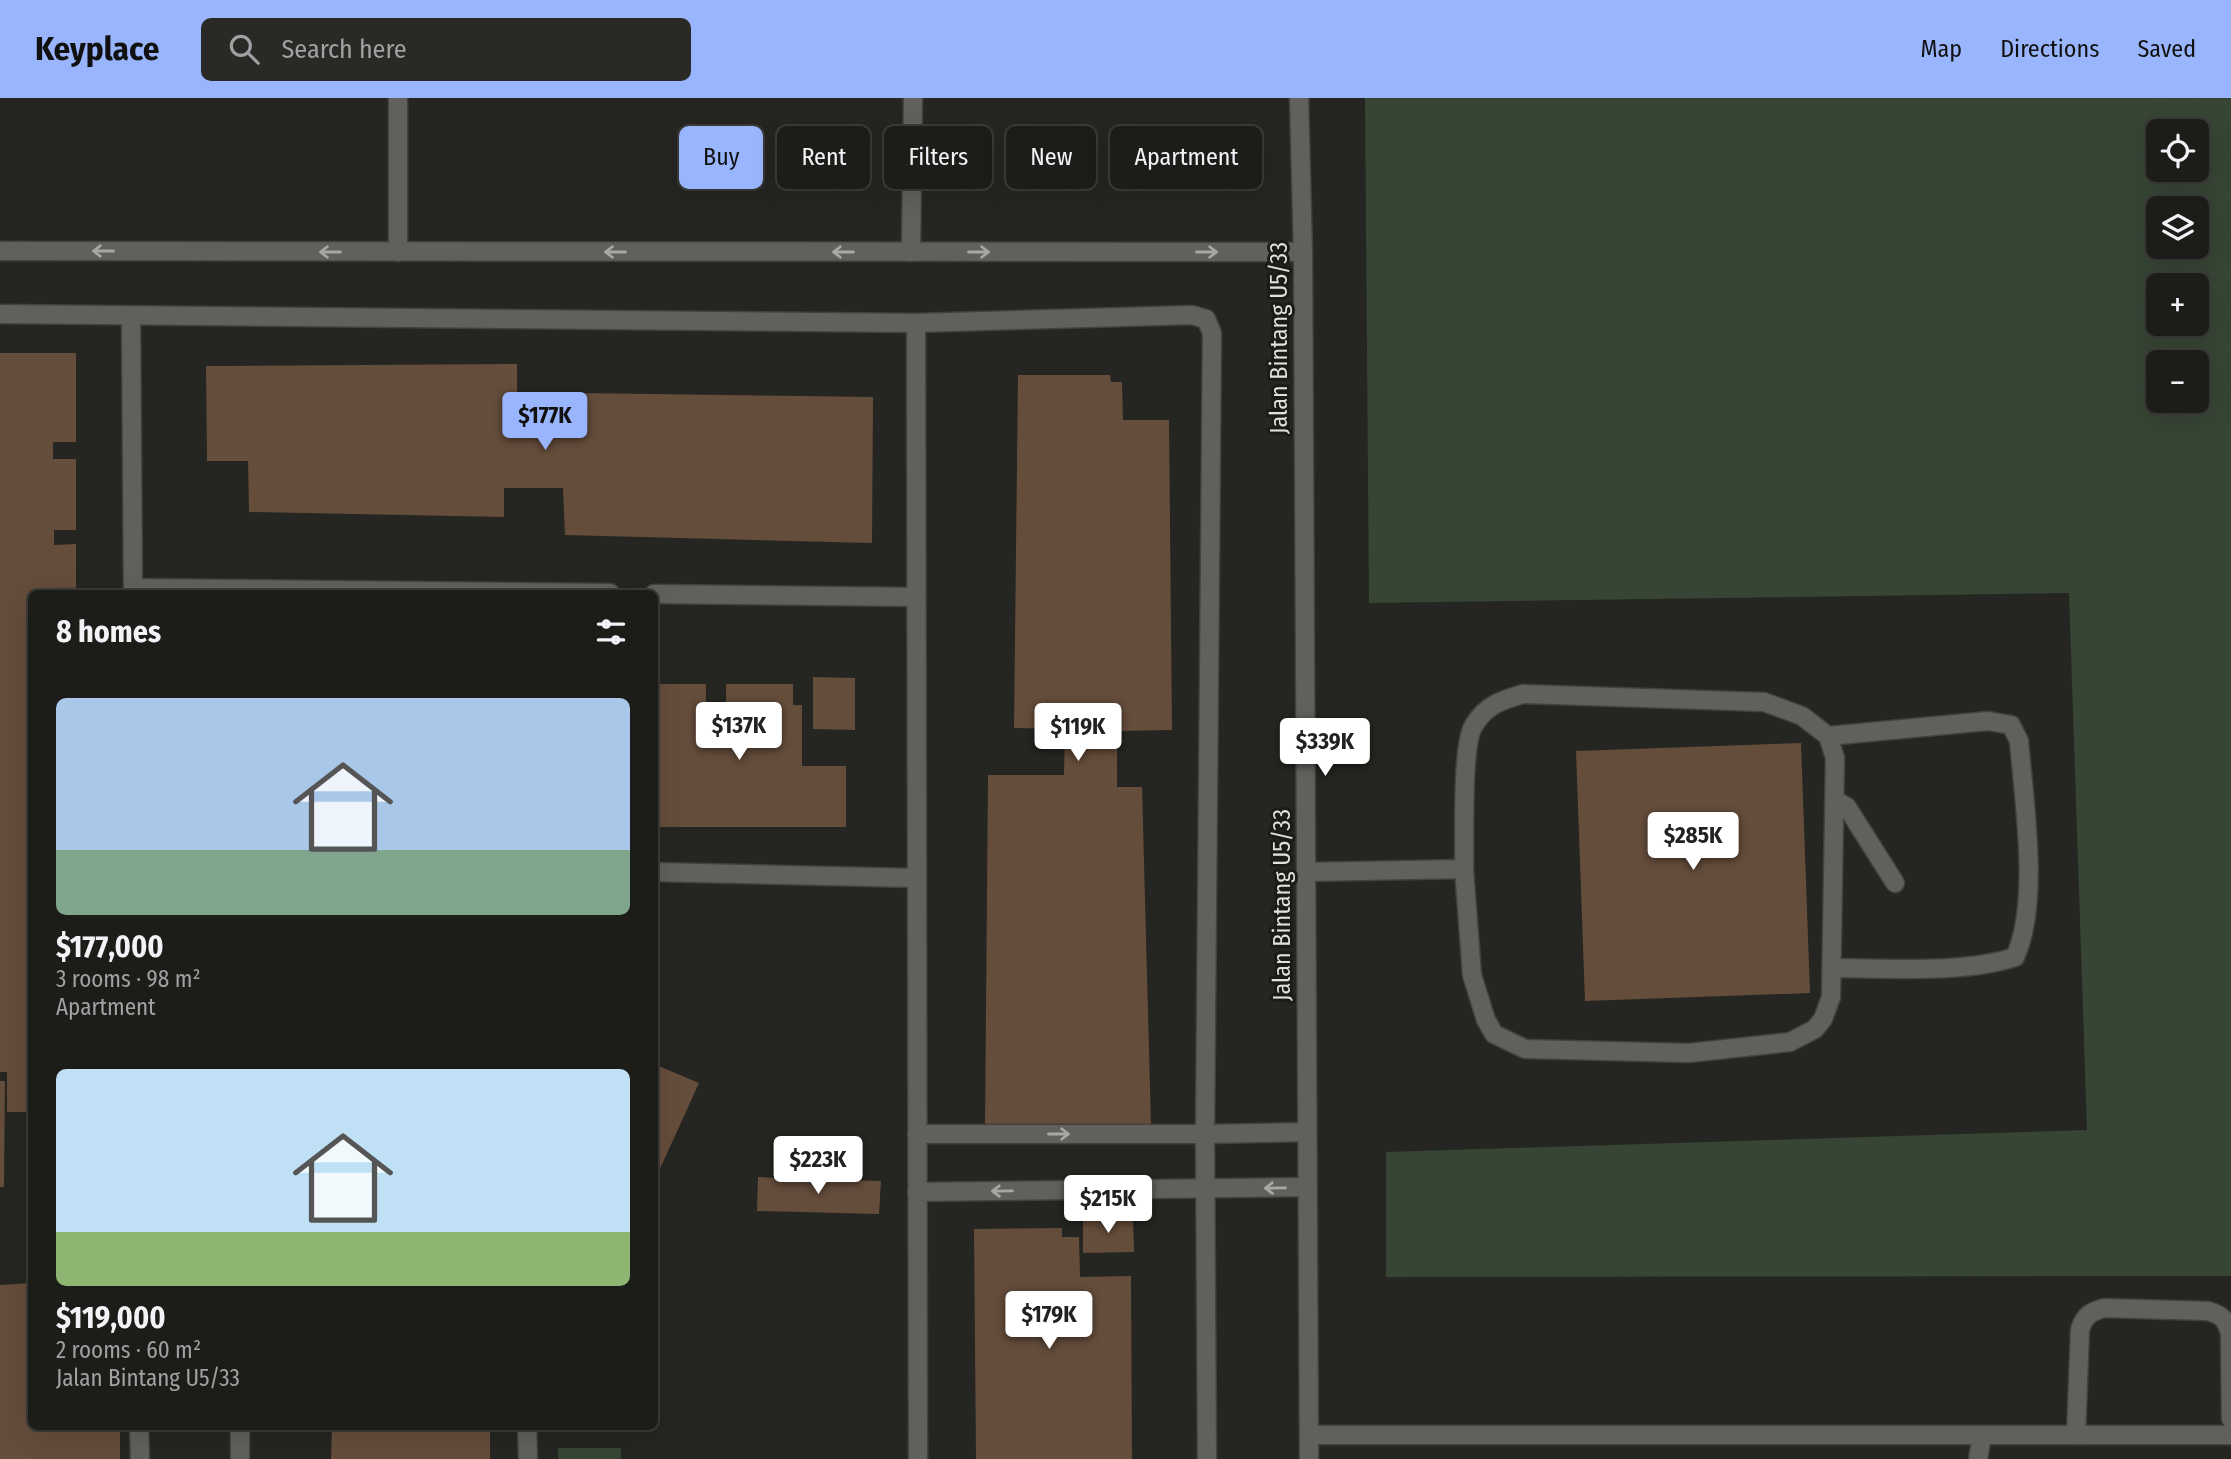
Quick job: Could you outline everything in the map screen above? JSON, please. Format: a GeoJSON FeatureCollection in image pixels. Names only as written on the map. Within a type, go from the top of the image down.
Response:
{"type":"FeatureCollection","features":[{"type":"Feature","properties":{"kind":"street"},"geometry":{"type":"LineString","coordinates":[[398,98],[398,252]]}},
{"type":"Feature","properties":{"kind":"street"},"geometry":{"type":"LineString","coordinates":[[911,252],[913,98]]}},
{"type":"Feature","properties":{"kind":"street","name":"Jalan Bintang U5/33"},"geometry":{"type":"LineString","coordinates":[[1300,98],[1309,1459]]}},
{"type":"Feature","properties":{"kind":"street"},"geometry":{"type":"LineString","coordinates":[[0,251],[1303,252]]}},
{"type":"Feature","properties":{"kind":"street"},"geometry":{"type":"LineString","coordinates":[[0,314],[916,323],[1192,315],[1206,319],[1212,334],[1205,1134],[1207,1459]]}},
{"type":"Feature","properties":{"kind":"street"},"geometry":{"type":"LineString","coordinates":[[131,316],[133,590]]}},
{"type":"Feature","properties":{"kind":"street"},"geometry":{"type":"LineString","coordinates":[[916,323],[918,1459]]}},
{"type":"Feature","properties":{"kind":"street"},"geometry":{"type":"LineString","coordinates":[[658,594],[916,597]]}},
{"type":"Feature","properties":{"kind":"street"},"geometry":{"type":"LineString","coordinates":[[1522,694],[1764,702],[1802,716],[1828,736],[1835,758],[1831,997],[1815,1029],[1790,1042],[1689,1053],[1525,1049],[1494,1034],[1486,1020],[1472,975],[1464,869],[1467,750],[1474,725],[1495,702],[1522,694]]}},
{"type":"Feature","properties":{"kind":"street"},"geometry":{"type":"LineString","coordinates":[[1828,736],[1988,721],[2011,724],[2019,741],[2028,860],[2027,913],[2022,942],[2015,957],[1994,964],[1918,968],[1832,968]]}},
{"type":"Feature","properties":{"kind":"street"},"geometry":{"type":"LineString","coordinates":[[1835,800],[1847,807],[1895,883]]}},
{"type":"Feature","properties":{"kind":"street"},"geometry":{"type":"LineString","coordinates":[[1306,872],[1464,869]]}},
{"type":"Feature","properties":{"kind":"street"},"geometry":{"type":"LineString","coordinates":[[658,872],[916,878]]}},
{"type":"Feature","properties":{"kind":"street"},"geometry":{"type":"LineString","coordinates":[[917,1133],[1307,1132]]}},
{"type":"Feature","properties":{"kind":"street"},"geometry":{"type":"LineString","coordinates":[[917,1192],[1307,1187]]}},
{"type":"Feature","properties":{"kind":"street"},"geometry":{"type":"LineString","coordinates":[[2076,1434],[2080,1330],[2083,1319],[2092,1311],[2104,1308],[2208,1311],[2220,1314],[2227,1323],[2230,1334],[2231,1419]]}},
{"type":"Feature","properties":{"kind":"street"},"geometry":{"type":"LineString","coordinates":[[139,1430],[139,1459]]}},
{"type":"Feature","properties":{"kind":"street"},"geometry":{"type":"LineString","coordinates":[[240,1430],[240,1459]]}},
{"type":"Feature","properties":{"kind":"street"},"geometry":{"type":"LineString","coordinates":[[527,1430],[527,1459]]}},
{"type":"Feature","properties":{"kind":"street"},"geometry":{"type":"LineString","coordinates":[[1309,1435],[2231,1435]]}},
{"type":"Feature","properties":{"kind":"street"},"geometry":{"type":"LineString","coordinates":[[1978,1459],[1982,1435]]}},
{"type":"Feature","properties":{"kind":"green space"},"geometry":{"type":"Polygon","coordinates":[[[1365,98],[2231,98],[2231,1276],[1386,1277],[1386,1152],[2087,1130],[2069,593],[1369,603],[1365,98]]]}},
{"type":"Feature","properties":{"kind":"green space"},"geometry":{"type":"Polygon","coordinates":[[[558,1448],[621,1448],[621,1459],[558,1459],[558,1448]]]}},
{"type":"Feature","properties":{"kind":"building"},"geometry":{"type":"Polygon","coordinates":[[[0,353],[76,353],[76,442],[53,442],[53,459],[76,459],[76,530],[54,530],[54,545],[76,544],[76,590],[28,590],[28,1121],[27,1112],[7,1112],[7,1072],[0,1072],[0,353]]]}},
{"type":"Feature","properties":{"kind":"building"},"geometry":{"type":"Polygon","coordinates":[[[517,364],[517,431],[574,433],[574,393],[873,397],[872,543],[565,535],[563,488],[504,488],[504,517],[249,512],[248,461],[207,461],[206,366],[517,364]]]}},
{"type":"Feature","properties":{"kind":"building"},"geometry":{"type":"Polygon","coordinates":[[[1018,375],[1110,375],[1111,382],[1122,382],[1123,420],[1169,420],[1172,730],[1117,731],[1117,787],[1142,787],[1151,1125],[985,1128],[988,775],[1064,775],[1065,729],[1014,728],[1018,375]]]}},
{"type":"Feature","properties":{"kind":"building"},"geometry":{"type":"Polygon","coordinates":[[[813,677],[855,678],[855,730],[813,729],[813,677]]]}},
{"type":"Feature","properties":{"kind":"building"},"geometry":{"type":"Polygon","coordinates":[[[658,684],[706,684],[706,704],[726,704],[726,684],[793,684],[793,705],[802,705],[802,766],[846,766],[846,827],[658,827],[658,684]]]}},
{"type":"Feature","properties":{"kind":"building"},"geometry":{"type":"Polygon","coordinates":[[[1801,743],[1810,993],[1585,1001],[1576,751],[1801,743]]]}},
{"type":"Feature","properties":{"kind":"building"},"geometry":{"type":"Polygon","coordinates":[[[658,1066],[699,1083],[658,1173],[658,1066]]]}},
{"type":"Feature","properties":{"kind":"building"},"geometry":{"type":"Polygon","coordinates":[[[0,1081],[5,1081],[4,1187],[0,1187],[0,1081]]]}},
{"type":"Feature","properties":{"kind":"building"},"geometry":{"type":"Polygon","coordinates":[[[758,1177],[881,1181],[879,1214],[757,1211],[758,1177]]]}},
{"type":"Feature","properties":{"kind":"building"},"geometry":{"type":"Polygon","coordinates":[[[1083,1217],[1133,1217],[1134,1252],[1083,1253],[1083,1217]]]}},
{"type":"Feature","properties":{"kind":"building"},"geometry":{"type":"Polygon","coordinates":[[[1062,1228],[1062,1237],[1079,1237],[1080,1277],[1131,1276],[1132,1459],[976,1459],[974,1229],[1062,1228]]]}},
{"type":"Feature","properties":{"kind":"building"},"geometry":{"type":"Polygon","coordinates":[[[28,1283],[28,1430],[120,1430],[120,1459],[0,1459],[0,1285],[28,1283]]]}},
{"type":"Feature","properties":{"kind":"building"},"geometry":{"type":"Polygon","coordinates":[[[332,1430],[490,1430],[490,1459],[331,1459],[332,1430]]]}}]}
